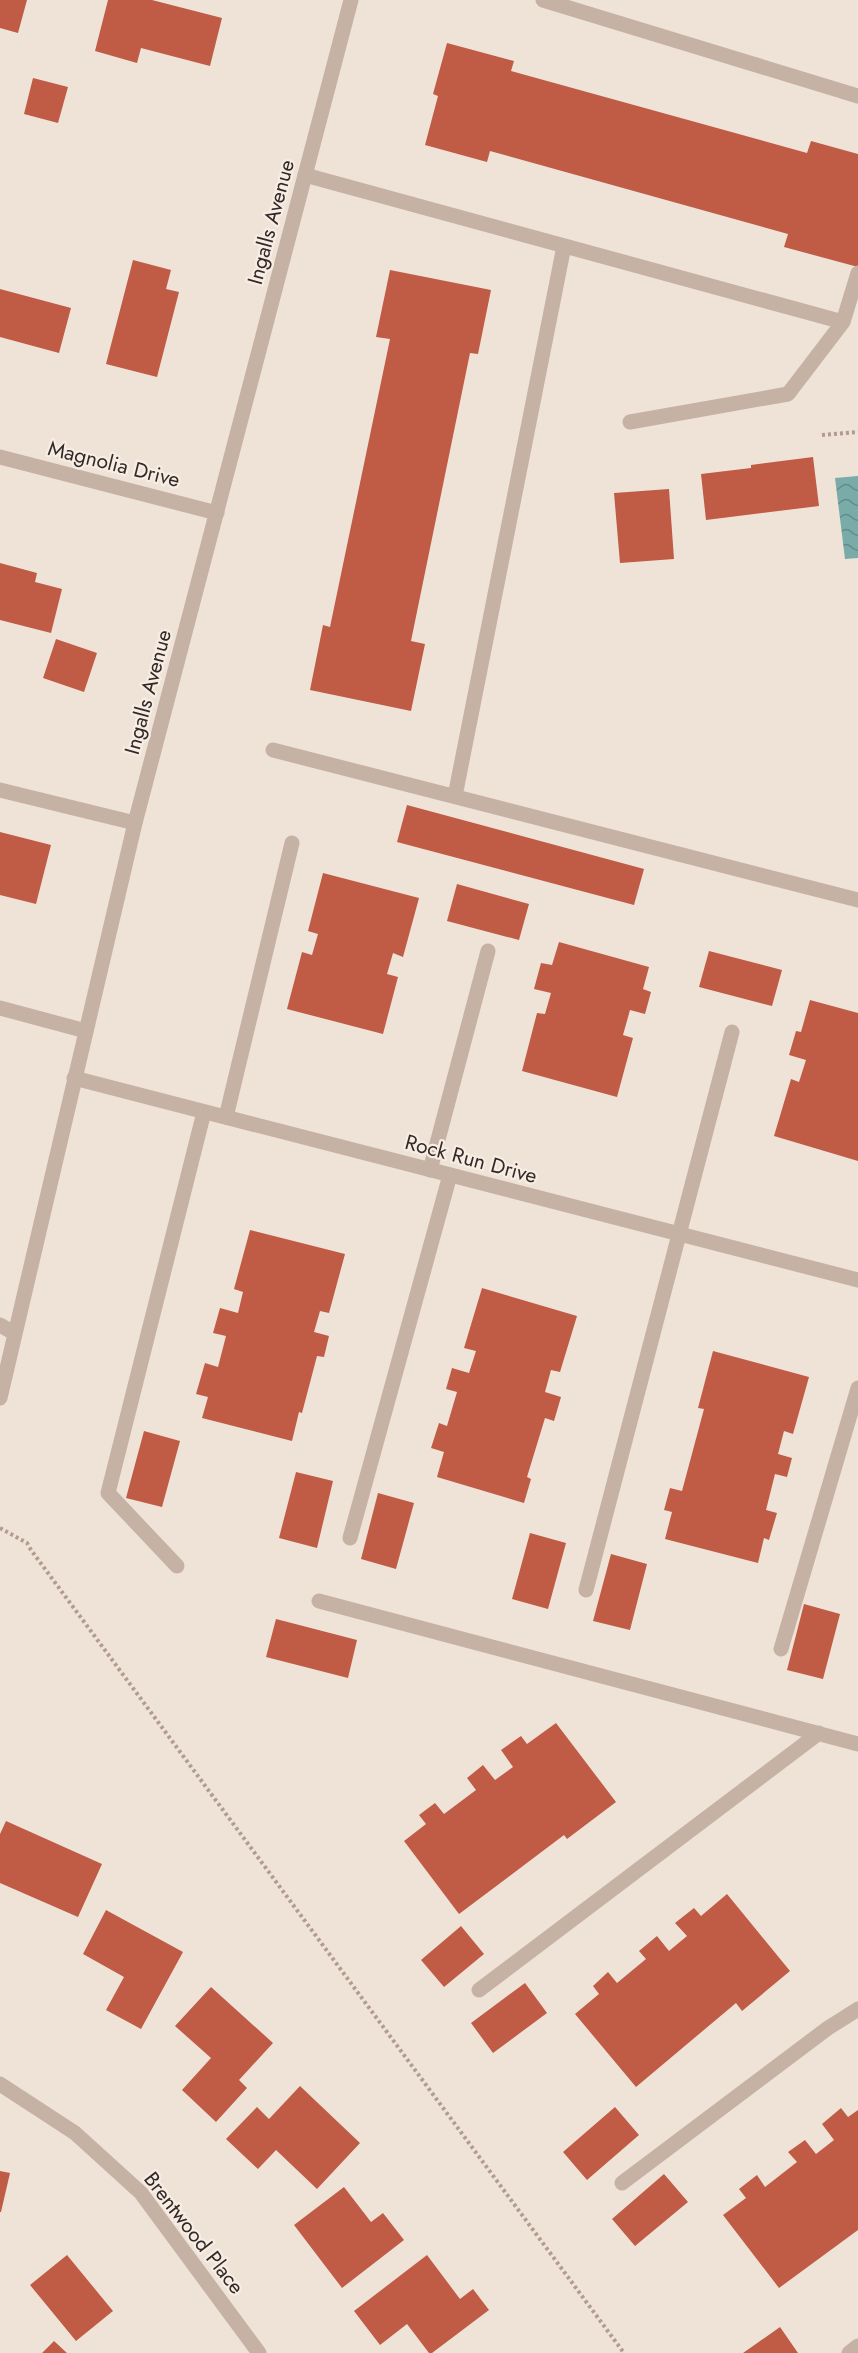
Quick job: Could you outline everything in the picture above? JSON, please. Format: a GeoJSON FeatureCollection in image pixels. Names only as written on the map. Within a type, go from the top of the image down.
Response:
{"type":"FeatureCollection","features":[{"type":"Feature","properties":{"kind":"street","name":"Ingalls Avenue"},"geometry":{"type":"LineString","coordinates":[[0,1398],[135,823],[351,0]]}},
{"type":"Feature","properties":{"kind":"street"},"geometry":{"type":"LineString","coordinates":[[543,0],[858,96]]}},
{"type":"Feature","properties":{"kind":"street"},"geometry":{"type":"LineString","coordinates":[[305,175],[843,322]]}},
{"type":"Feature","properties":{"kind":"street"},"geometry":{"type":"LineString","coordinates":[[455,796],[564,246]]}},
{"type":"Feature","properties":{"kind":"street"},"geometry":{"type":"LineString","coordinates":[[630,422],[789,394],[843,322],[858,273]]}},
{"type":"Feature","properties":{"kind":"street","name":"Magnolia Drive"},"geometry":{"type":"LineString","coordinates":[[0,457],[217,513]]}},
{"type":"Feature","properties":{"kind":"street"},"geometry":{"type":"LineString","coordinates":[[273,750],[858,900]]}},
{"type":"Feature","properties":{"kind":"street"},"geometry":{"type":"LineString","coordinates":[[0,790],[135,823]]}},
{"type":"Feature","properties":{"kind":"street"},"geometry":{"type":"LineString","coordinates":[[226,1117],[292,843]]}},
{"type":"Feature","properties":{"kind":"street"},"geometry":{"type":"LineString","coordinates":[[430,1170],[488,951]]}},
{"type":"Feature","properties":{"kind":"street"},"geometry":{"type":"LineString","coordinates":[[0,1008],[86,1031]]}},
{"type":"Feature","properties":{"kind":"street"},"geometry":{"type":"LineString","coordinates":[[586,1590],[732,1032]]}},
{"type":"Feature","properties":{"kind":"street","name":"Rock Run Drive"},"geometry":{"type":"LineString","coordinates":[[74,1078],[858,1280]]}},
{"type":"Feature","properties":{"kind":"street"},"geometry":{"type":"LineString","coordinates":[[177,1566],[108,1493],[204,1112]]}},
{"type":"Feature","properties":{"kind":"street"},"geometry":{"type":"LineString","coordinates":[[350,1538],[450,1175]]}},
{"type":"Feature","properties":{"kind":"street"},"geometry":{"type":"LineString","coordinates":[[0,1325],[14,1334]]}},
{"type":"Feature","properties":{"kind":"street"},"geometry":{"type":"LineString","coordinates":[[781,1649],[858,1388]]}},
{"type":"Feature","properties":{"kind":"street"},"geometry":{"type":"LineString","coordinates":[[318,1601],[858,1744]]}},
{"type":"Feature","properties":{"kind":"street"},"geometry":{"type":"LineString","coordinates":[[479,1990],[819,1733]]}},
{"type":"Feature","properties":{"kind":"street"},"geometry":{"type":"LineString","coordinates":[[622,2183],[828,2028],[858,2009]]}},
{"type":"Feature","properties":{"kind":"street","name":"Brentwood Place"},"geometry":{"type":"LineString","coordinates":[[0,2084],[75,2133],[141,2193],[259,2353]]}},
{"type":"Feature","properties":{"kind":"street"},"geometry":{"type":"LineString","coordinates":[[849,2353],[858,2346]]}},
{"type":"Feature","properties":{"kind":"path"},"geometry":{"type":"LineString","coordinates":[[822,435],[858,432]]}},
{"type":"Feature","properties":{"kind":"path"},"geometry":{"type":"LineString","coordinates":[[0,1528],[27,1543],[624,2353]]}},
{"type":"Feature","properties":{"kind":"water"},"geometry":{"type":"Polygon","coordinates":[[[858,476],[858,558],[845,559],[835,478],[858,476]]]}},
{"type":"Feature","properties":{"kind":"building"},"geometry":{"type":"Polygon","coordinates":[[[0,0],[27,0],[18,33],[0,28],[0,0]]]}},
{"type":"Feature","properties":{"kind":"building"},"geometry":{"type":"Polygon","coordinates":[[[108,0],[152,0],[222,18],[210,66],[141,48],[137,63],[95,51],[108,0]]]}},
{"type":"Feature","properties":{"kind":"building"},"geometry":{"type":"Polygon","coordinates":[[[447,43],[514,61],[511,71],[807,153],[811,141],[858,154],[858,267],[784,247],[788,234],[490,151],[487,162],[425,145],[438,96],[433,94],[447,43]]]}},
{"type":"Feature","properties":{"kind":"building"},"geometry":{"type":"Polygon","coordinates":[[[33,78],[68,87],[58,123],[24,114],[33,78]]]}},
{"type":"Feature","properties":{"kind":"building"},"geometry":{"type":"Polygon","coordinates":[[[133,260],[171,270],[166,289],[179,292],[157,377],[106,364],[133,260]]]}},
{"type":"Feature","properties":{"kind":"building"},"geometry":{"type":"Polygon","coordinates":[[[390,270],[491,290],[478,354],[470,353],[411,641],[425,644],[411,711],[310,690],[323,625],[330,627],[390,339],[376,337],[390,270]]]}},
{"type":"Feature","properties":{"kind":"building"},"geometry":{"type":"Polygon","coordinates":[[[0,289],[71,308],[59,353],[0,337],[0,289]]]}},
{"type":"Feature","properties":{"kind":"building"},"geometry":{"type":"Polygon","coordinates":[[[813,457],[819,506],[706,520],[701,474],[813,457]]]}},
{"type":"Feature","properties":{"kind":"building"},"geometry":{"type":"Polygon","coordinates":[[[669,489],[674,559],[620,563],[614,493],[669,489]]]}},
{"type":"Feature","properties":{"kind":"building"},"geometry":{"type":"Polygon","coordinates":[[[0,563],[37,573],[35,582],[62,589],[51,633],[0,620],[0,563]]]}},
{"type":"Feature","properties":{"kind":"building"},"geometry":{"type":"Polygon","coordinates":[[[56,639],[97,653],[84,692],[43,678],[56,639]]]}},
{"type":"Feature","properties":{"kind":"building"},"geometry":{"type":"Polygon","coordinates":[[[407,805],[644,869],[634,905],[397,842],[407,805]]]}},
{"type":"Feature","properties":{"kind":"building"},"geometry":{"type":"Polygon","coordinates":[[[0,832],[51,845],[36,904],[0,895],[0,832]]]}},
{"type":"Feature","properties":{"kind":"building"},"geometry":{"type":"Polygon","coordinates":[[[323,873],[419,898],[403,957],[393,953],[387,974],[398,977],[383,1034],[287,1009],[302,952],[312,955],[318,934],[308,931],[323,873]]]}},
{"type":"Feature","properties":{"kind":"building"},"geometry":{"type":"Polygon","coordinates":[[[457,884],[529,904],[519,940],[447,921],[457,884]]]}},
{"type":"Feature","properties":{"kind":"building"},"geometry":{"type":"Polygon","coordinates":[[[559,942],[649,967],[643,989],[651,992],[645,1014],[630,1010],[623,1035],[633,1038],[617,1097],[522,1071],[537,1013],[545,1014],[551,993],[534,989],[541,963],[552,965],[559,942]]]}},
{"type":"Feature","properties":{"kind":"building"},"geometry":{"type":"Polygon","coordinates":[[[709,951],[782,970],[772,1006],[699,987],[709,951]]]}},
{"type":"Feature","properties":{"kind":"building"},"geometry":{"type":"Polygon","coordinates":[[[810,1000],[858,1013],[858,1161],[774,1136],[791,1079],[799,1082],[806,1060],[789,1055],[796,1031],[801,1032],[810,1000]]]}},
{"type":"Feature","properties":{"kind":"building"},"geometry":{"type":"Polygon","coordinates":[[[250,1230],[345,1254],[329,1313],[320,1311],[314,1332],[329,1336],[324,1357],[317,1356],[292,1441],[202,1418],[208,1397],[196,1394],[205,1363],[218,1367],[226,1336],[213,1333],[220,1308],[238,1313],[243,1292],[234,1289],[250,1230]]]}},
{"type":"Feature","properties":{"kind":"building"},"geometry":{"type":"Polygon","coordinates":[[[482,1288],[577,1316],[560,1372],[551,1370],[545,1392],[561,1397],[554,1421],[545,1418],[527,1477],[531,1479],[524,1503],[437,1477],[444,1452],[431,1448],[439,1423],[447,1426],[457,1392],[446,1389],[452,1368],[469,1373],[476,1351],[464,1348],[482,1288]]]}},
{"type":"Feature","properties":{"kind":"building"},"geometry":{"type":"Polygon","coordinates":[[[713,1351],[809,1377],[793,1434],[784,1431],[778,1454],[792,1458],[787,1477],[775,1474],[766,1510],[777,1513],[769,1540],[764,1538],[758,1563],[665,1539],[672,1512],[664,1510],[670,1488],[682,1491],[704,1409],[698,1408],[713,1351]]]}},
{"type":"Feature","properties":{"kind":"building"},"geometry":{"type":"Polygon","coordinates":[[[144,1431],[180,1441],[162,1507],[126,1498],[144,1431]]]}},
{"type":"Feature","properties":{"kind":"building"},"geometry":{"type":"Polygon","coordinates":[[[296,1472],[333,1481],[317,1548],[279,1538],[296,1472]]]}},
{"type":"Feature","properties":{"kind":"building"},"geometry":{"type":"Polygon","coordinates":[[[378,1493],[414,1503],[396,1569],[361,1559],[378,1493]]]}},
{"type":"Feature","properties":{"kind":"building"},"geometry":{"type":"Polygon","coordinates":[[[530,1533],[566,1543],[548,1609],[512,1599],[530,1533]]]}},
{"type":"Feature","properties":{"kind":"building"},"geometry":{"type":"Polygon","coordinates":[[[611,1554],[647,1564],[630,1630],[593,1621],[611,1554]]]}},
{"type":"Feature","properties":{"kind":"building"},"geometry":{"type":"Polygon","coordinates":[[[804,1604],[840,1614],[823,1679],[787,1670],[804,1604]]]}},
{"type":"Feature","properties":{"kind":"building"},"geometry":{"type":"Polygon","coordinates":[[[276,1619],[357,1640],[348,1678],[266,1657],[276,1619]]]}},
{"type":"Feature","properties":{"kind":"building"},"geometry":{"type":"Polygon","coordinates":[[[556,1723],[616,1802],[567,1839],[564,1835],[459,1914],[404,1841],[426,1824],[419,1815],[435,1803],[444,1814],[476,1790],[467,1778],[483,1765],[495,1780],[513,1767],[501,1750],[521,1736],[527,1744],[556,1723]]]}},
{"type":"Feature","properties":{"kind":"building"},"geometry":{"type":"Polygon","coordinates":[[[6,1821],[102,1864],[78,1917],[0,1883],[0,1834],[6,1821]]]}},
{"type":"Feature","properties":{"kind":"building"},"geometry":{"type":"Polygon","coordinates":[[[727,1894],[790,1971],[742,2011],[736,2003],[636,2087],[575,2014],[599,1994],[593,1986],[608,1972],[617,1983],[646,1959],[639,1951],[657,1936],[669,1951],[687,1936],[675,1923],[694,1908],[701,1916],[727,1894]]]}},
{"type":"Feature","properties":{"kind":"building"},"geometry":{"type":"Polygon","coordinates":[[[106,1910],[183,1952],[141,2029],[106,2010],[124,1977],[83,1954],[106,1910]]]}},
{"type":"Feature","properties":{"kind":"building"},"geometry":{"type":"Polygon","coordinates":[[[461,1926],[484,1954],[444,1987],[421,1960],[461,1926]]]}},
{"type":"Feature","properties":{"kind":"building"},"geometry":{"type":"Polygon","coordinates":[[[525,1983],[547,2013],[493,2053],[471,2023],[525,1983]]]}},
{"type":"Feature","properties":{"kind":"building"},"geometry":{"type":"Polygon","coordinates":[[[211,1987],[273,2043],[239,2080],[247,2088],[216,2122],[182,2090],[211,2058],[175,2026],[211,1987]]]}},
{"type":"Feature","properties":{"kind":"building"},"geometry":{"type":"Polygon","coordinates":[[[300,2086],[360,2143],[317,2189],[276,2150],[258,2169],[226,2139],[257,2107],[269,2119],[300,2086]]]}},
{"type":"Feature","properties":{"kind":"building"},"geometry":{"type":"Polygon","coordinates":[[[615,2107],[639,2135],[587,2180],[563,2152],[615,2107]]]}},
{"type":"Feature","properties":{"kind":"building"},"geometry":{"type":"Polygon","coordinates":[[[841,2108],[848,2117],[858,2110],[858,2230],[779,2288],[723,2215],[746,2198],[739,2189],[757,2175],[765,2187],[797,2162],[788,2152],[805,2140],[816,2154],[834,2140],[822,2124],[841,2108]]]}},
{"type":"Feature","properties":{"kind":"building"},"geometry":{"type":"Polygon","coordinates":[[[0,2171],[10,2173],[1,2212],[0,2212],[0,2171]]]}},
{"type":"Feature","properties":{"kind":"building"},"geometry":{"type":"Polygon","coordinates":[[[664,2174],[688,2202],[635,2246],[612,2219],[664,2174]]]}},
{"type":"Feature","properties":{"kind":"building"},"geometry":{"type":"Polygon","coordinates":[[[344,2187],[371,2222],[383,2213],[404,2240],[342,2288],[294,2225],[344,2187]]]}},
{"type":"Feature","properties":{"kind":"building"},"geometry":{"type":"Polygon","coordinates":[[[67,2255],[113,2311],[76,2341],[30,2285],[67,2255]]]}},
{"type":"Feature","properties":{"kind":"building"},"geometry":{"type":"Polygon","coordinates":[[[427,2255],[460,2299],[473,2289],[489,2310],[432,2353],[429,2353],[407,2324],[380,2345],[354,2311],[427,2255]]]}},
{"type":"Feature","properties":{"kind":"building"},"geometry":{"type":"Polygon","coordinates":[[[780,2327],[798,2353],[743,2353],[780,2327]]]}},
{"type":"Feature","properties":{"kind":"building"},"geometry":{"type":"Polygon","coordinates":[[[54,2341],[67,2353],[42,2353],[54,2341]]]}}]}
